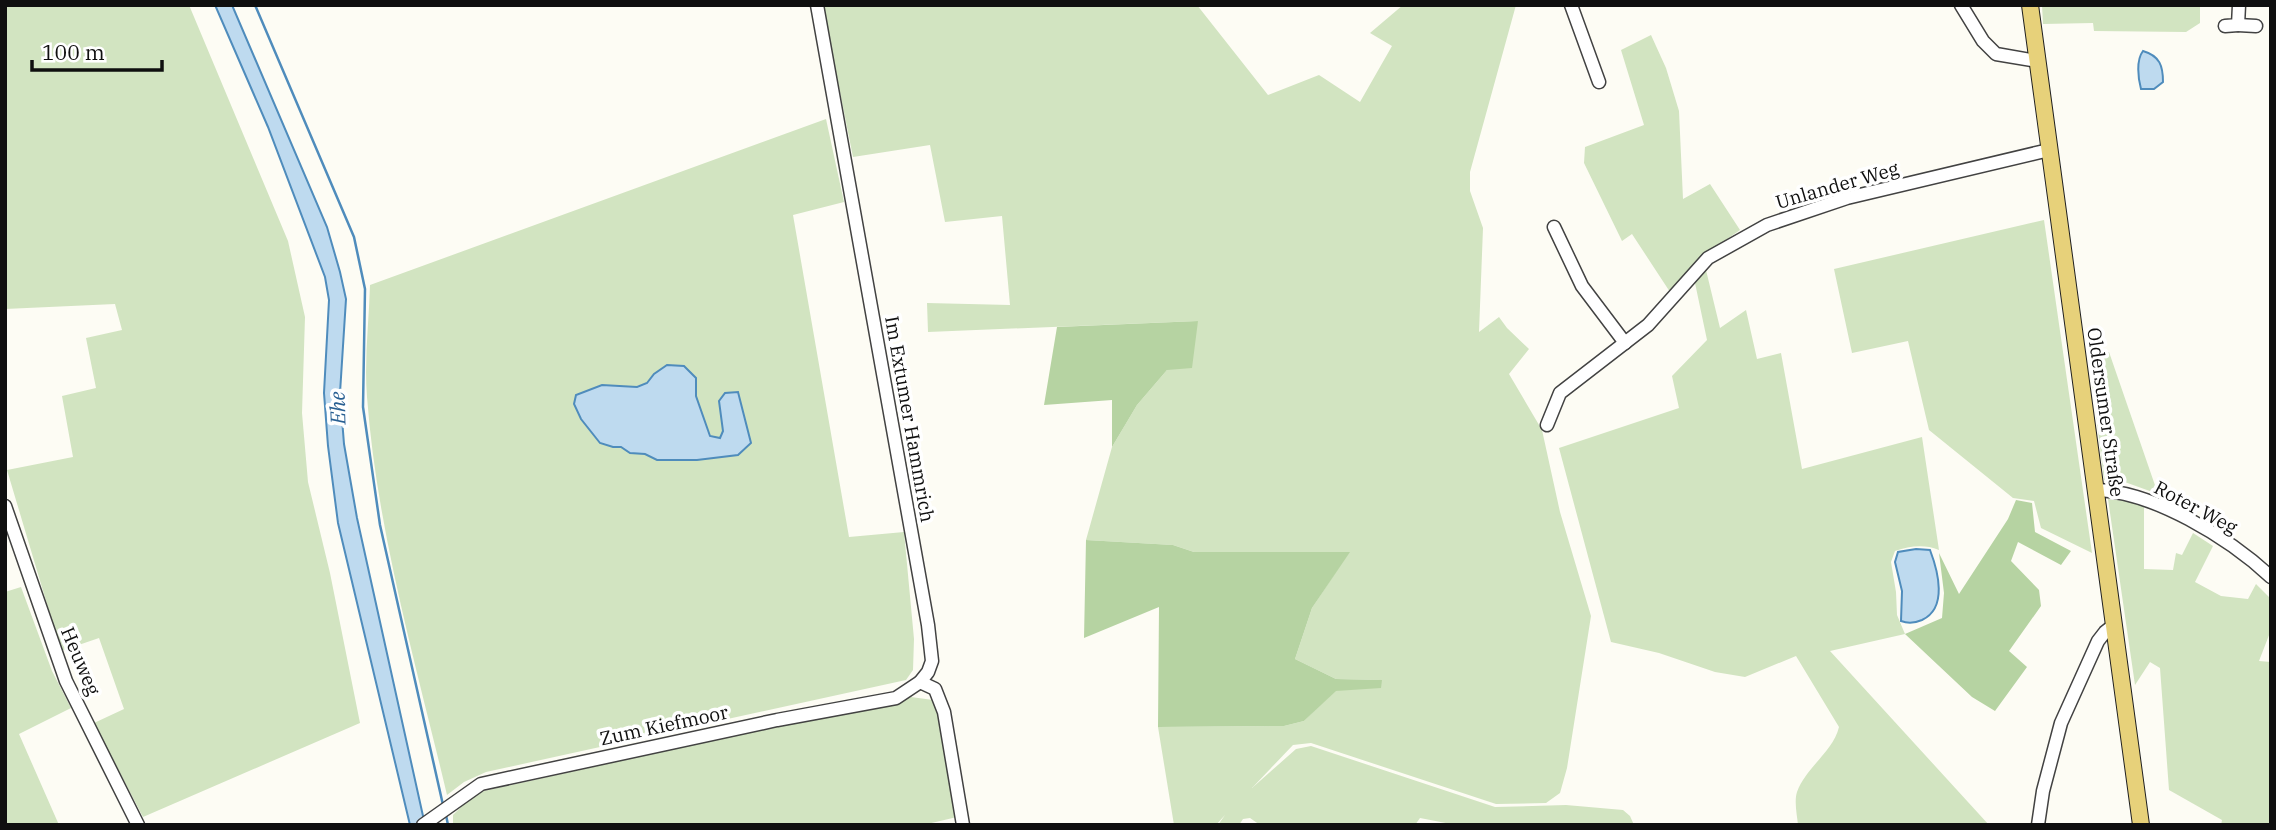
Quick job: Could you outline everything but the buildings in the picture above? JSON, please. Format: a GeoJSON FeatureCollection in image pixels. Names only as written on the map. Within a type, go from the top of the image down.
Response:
{"type":"FeatureCollection","features":[{"type":"Feature","properties":{"kind":"main road","name":"Oldersumer Straße"},"geometry":{"type":"LineString","coordinates":[[2030,5],[2141,825]]}},
{"type":"Feature","properties":{"kind":"street","name":"Im Extumer Hammrich"},"geometry":{"type":"LineString","coordinates":[[817,5],[928,625],[932,661],[920,682]]}},
{"type":"Feature","properties":{"kind":"street"},"geometry":{"type":"LineString","coordinates":[[1572,5],[1599,82]]}},
{"type":"Feature","properties":{"kind":"street"},"geometry":{"type":"LineString","coordinates":[[1961,5],[1983,41],[1996,54],[2037,61]]}},
{"type":"Feature","properties":{"kind":"street"},"geometry":{"type":"LineString","coordinates":[[2239,5],[2232,26],[2256,26]]}},
{"type":"Feature","properties":{"kind":"street","name":"Unlander Weg"},"geometry":{"type":"LineString","coordinates":[[1547,425],[1560,393],[1648,325],[1709,258],[1767,225],[1847,198],[2049,150]]}},
{"type":"Feature","properties":{"kind":"street"},"geometry":{"type":"LineString","coordinates":[[1554,227],[1582,286],[1625,343]]}},
{"type":"Feature","properties":{"kind":"street","name":"Roter Weg"},"geometry":{"type":"LineString","coordinates":[[2095,491],[2126,495],[2154,503],[2210,532],[2271,576]]}},
{"type":"Feature","properties":{"kind":"street","name":"Heuweg"},"geometry":{"type":"LineString","coordinates":[[5,506],[65,681],[137,824]]}},
{"type":"Feature","properties":{"kind":"street"},"geometry":{"type":"LineString","coordinates":[[2038,825],[2043,791],[2061,723],[2098,641],[2114,625]]}},
{"type":"Feature","properties":{"kind":"street","name":"Zum Kiefmoor"},"geometry":{"type":"LineString","coordinates":[[423,825],[481,784],[777,720],[897,698],[920,682]]}},
{"type":"Feature","properties":{"kind":"street"},"geometry":{"type":"LineString","coordinates":[[920,682],[935,688],[944,712],[963,825]]}},
{"type":"Feature","properties":{"kind":"green space"},"geometry":{"type":"Polygon","coordinates":[[[5,5],[189,5],[288,241],[305,317],[302,413],[308,482],[330,573],[360,723],[143,817],[94,723],[124,709],[99,638],[61,651],[7,470],[73,457],[62,396],[96,388],[86,338],[122,330],[115,304],[5,309],[5,5]]]}},
{"type":"Feature","properties":{"kind":"green space"},"geometry":{"type":"Polygon","coordinates":[[[1197,5],[1268,95],[1319,75],[1360,102],[1392,46],[1370,33],[1403,5],[1516,5],[1470,172],[1470,191],[1483,228],[1479,332],[1499,317],[1529,349],[1509,374],[1542,430],[1560,512],[1591,616],[1567,768],[1560,793],[1546,803],[1496,804],[1311,743],[1293,745],[1252,788],[1296,749],[1311,746],[1495,807],[1566,805],[1623,810],[1634,825],[1456,825],[1420,818],[1415,825],[1260,825],[1250,818],[1243,819],[1239,825],[1218,825],[1225,815],[1216,825],[1174,825],[1158,727],[1284,726],[1304,721],[1335,691],[1381,680],[1336,679],[1295,659],[1312,608],[1349,552],[1194,552],[1173,545],[1086,540],[1112,447],[1137,405],[1167,370],[1198,321],[928,332],[927,303],[1010,305],[1002,216],[945,222],[930,145],[853,157],[823,7],[1197,5]]]}},
{"type":"Feature","properties":{"kind":"green space"},"geometry":{"type":"Polygon","coordinates":[[[2042,5],[2200,5],[2200,23],[2186,32],[2094,31],[2093,23],[2043,24],[2042,5]]]}},
{"type":"Feature","properties":{"kind":"green space"},"geometry":{"type":"Polygon","coordinates":[[[1651,35],[1666,68],[1679,111],[1683,199],[1710,184],[1740,230],[1706,254],[1670,292],[1632,234],[1622,241],[1584,163],[1585,147],[1644,125],[1621,50],[1651,35]]]}},
{"type":"Feature","properties":{"kind":"green space"},"geometry":{"type":"Polygon","coordinates":[[[826,119],[844,202],[793,215],[849,537],[904,532],[914,639],[913,670],[906,680],[486,772],[464,782],[447,795],[399,597],[379,497],[366,383],[370,285],[826,119]],[[654,374],[647,383],[574,404],[581,419],[600,443],[621,447],[630,453],[645,454],[657,460],[676,461],[738,455],[722,419],[723,431],[720,438],[709,436],[696,396],[696,378],[654,374]]]}},
{"type":"Feature","properties":{"kind":"green space"},"geometry":{"type":"Polygon","coordinates":[[[2044,220],[2092,553],[2041,528],[2034,501],[2013,498],[1929,430],[1908,341],[1852,353],[1834,269],[2044,220]]]}},
{"type":"Feature","properties":{"kind":"green space"},"geometry":{"type":"Polygon","coordinates":[[[1706,270],[1720,328],[1746,310],[1757,359],[1781,353],[1802,469],[1922,437],[1939,550],[1917,546],[1895,551],[1891,562],[1897,615],[1905,634],[1830,651],[1989,825],[1798,825],[1797,792],[1831,744],[1839,727],[1796,656],[1745,677],[1715,672],[1659,653],[1611,642],[1559,448],[1679,408],[1672,376],[1707,340],[1695,283],[1706,270]]]}},
{"type":"Feature","properties":{"kind":"green space"},"geometry":{"type":"Polygon","coordinates":[[[1198,321],[1192,368],[1167,370],[1137,405],[1112,447],[1112,400],[1044,405],[1057,327],[1198,321]]]}},
{"type":"Feature","properties":{"kind":"green space"},"geometry":{"type":"Polygon","coordinates":[[[2109,352],[2158,494],[2122,481],[2104,480],[2089,357],[2092,354],[2109,352]]]}},
{"type":"Feature","properties":{"kind":"green space"},"geometry":{"type":"Polygon","coordinates":[[[2108,499],[2144,503],[2144,569],[2173,570],[2176,553],[2182,555],[2193,533],[2213,546],[2195,582],[2221,596],[2248,599],[2256,584],[2271,599],[2271,630],[2259,661],[2271,662],[2271,825],[2221,825],[2222,820],[2169,790],[2160,668],[2150,662],[2135,685],[2108,499]]]}},
{"type":"Feature","properties":{"kind":"green space"},"geometry":{"type":"Polygon","coordinates":[[[2016,500],[2032,503],[2035,532],[2071,551],[2061,565],[2018,542],[2011,561],[2039,590],[2041,606],[2009,651],[2027,667],[1995,711],[1972,697],[1905,634],[1942,618],[1944,593],[1939,553],[1959,594],[2008,519],[2016,500]]]}},
{"type":"Feature","properties":{"kind":"green space"},"geometry":{"type":"Polygon","coordinates":[[[1086,540],[1173,545],[1194,552],[1350,552],[1312,608],[1295,659],[1336,679],[1382,680],[1381,688],[1336,691],[1304,721],[1284,726],[1158,727],[1159,607],[1084,638],[1086,540]]]}},
{"type":"Feature","properties":{"kind":"green space"},"geometry":{"type":"Polygon","coordinates":[[[21,587],[52,671],[71,708],[19,734],[59,825],[5,825],[5,592],[21,587]]]}},
{"type":"Feature","properties":{"kind":"green space"},"geometry":{"type":"Polygon","coordinates":[[[911,697],[933,700],[939,713],[957,817],[923,825],[453,825],[453,815],[468,800],[484,791],[911,697]]]}},
{"type":"Feature","properties":{"kind":"water","name":"Ehe"},"geometry":{"type":"Polygon","coordinates":[[[215,5],[232,5],[327,227],[340,272],[346,299],[340,393],[344,444],[357,518],[425,825],[410,825],[338,523],[324,393],[329,300],[325,277],[268,127],[215,5]]]}},
{"type":"Feature","properties":{"kind":"water"},"geometry":{"type":"Polygon","coordinates":[[[2143,51],[2157,59],[2161,66],[2163,82],[2154,89],[2141,89],[2138,64],[2143,51]]]}},
{"type":"Feature","properties":{"kind":"water"},"geometry":{"type":"Polygon","coordinates":[[[667,365],[684,366],[696,378],[696,396],[710,436],[720,438],[723,431],[719,401],[725,393],[738,392],[751,443],[738,455],[697,460],[657,460],[645,454],[630,453],[621,447],[600,443],[581,419],[574,404],[576,395],[602,385],[637,387],[647,383],[667,365]]]}},
{"type":"Feature","properties":{"kind":"water"},"geometry":{"type":"Polygon","coordinates":[[[1930,550],[1938,578],[1938,598],[1930,614],[1919,621],[1907,623],[1901,621],[1902,591],[1895,562],[1898,552],[1930,550]]]}},
{"type":"Feature","properties":{"kind":"waterway"},"geometry":{"type":"LineString","coordinates":[[255,5],[354,237],[365,289],[363,407],[380,525],[443,805]]}},
{"type":"Feature","properties":{"kind":"waterway"},"geometry":{"type":"LineString","coordinates":[[446,815],[448,825]]}}]}
